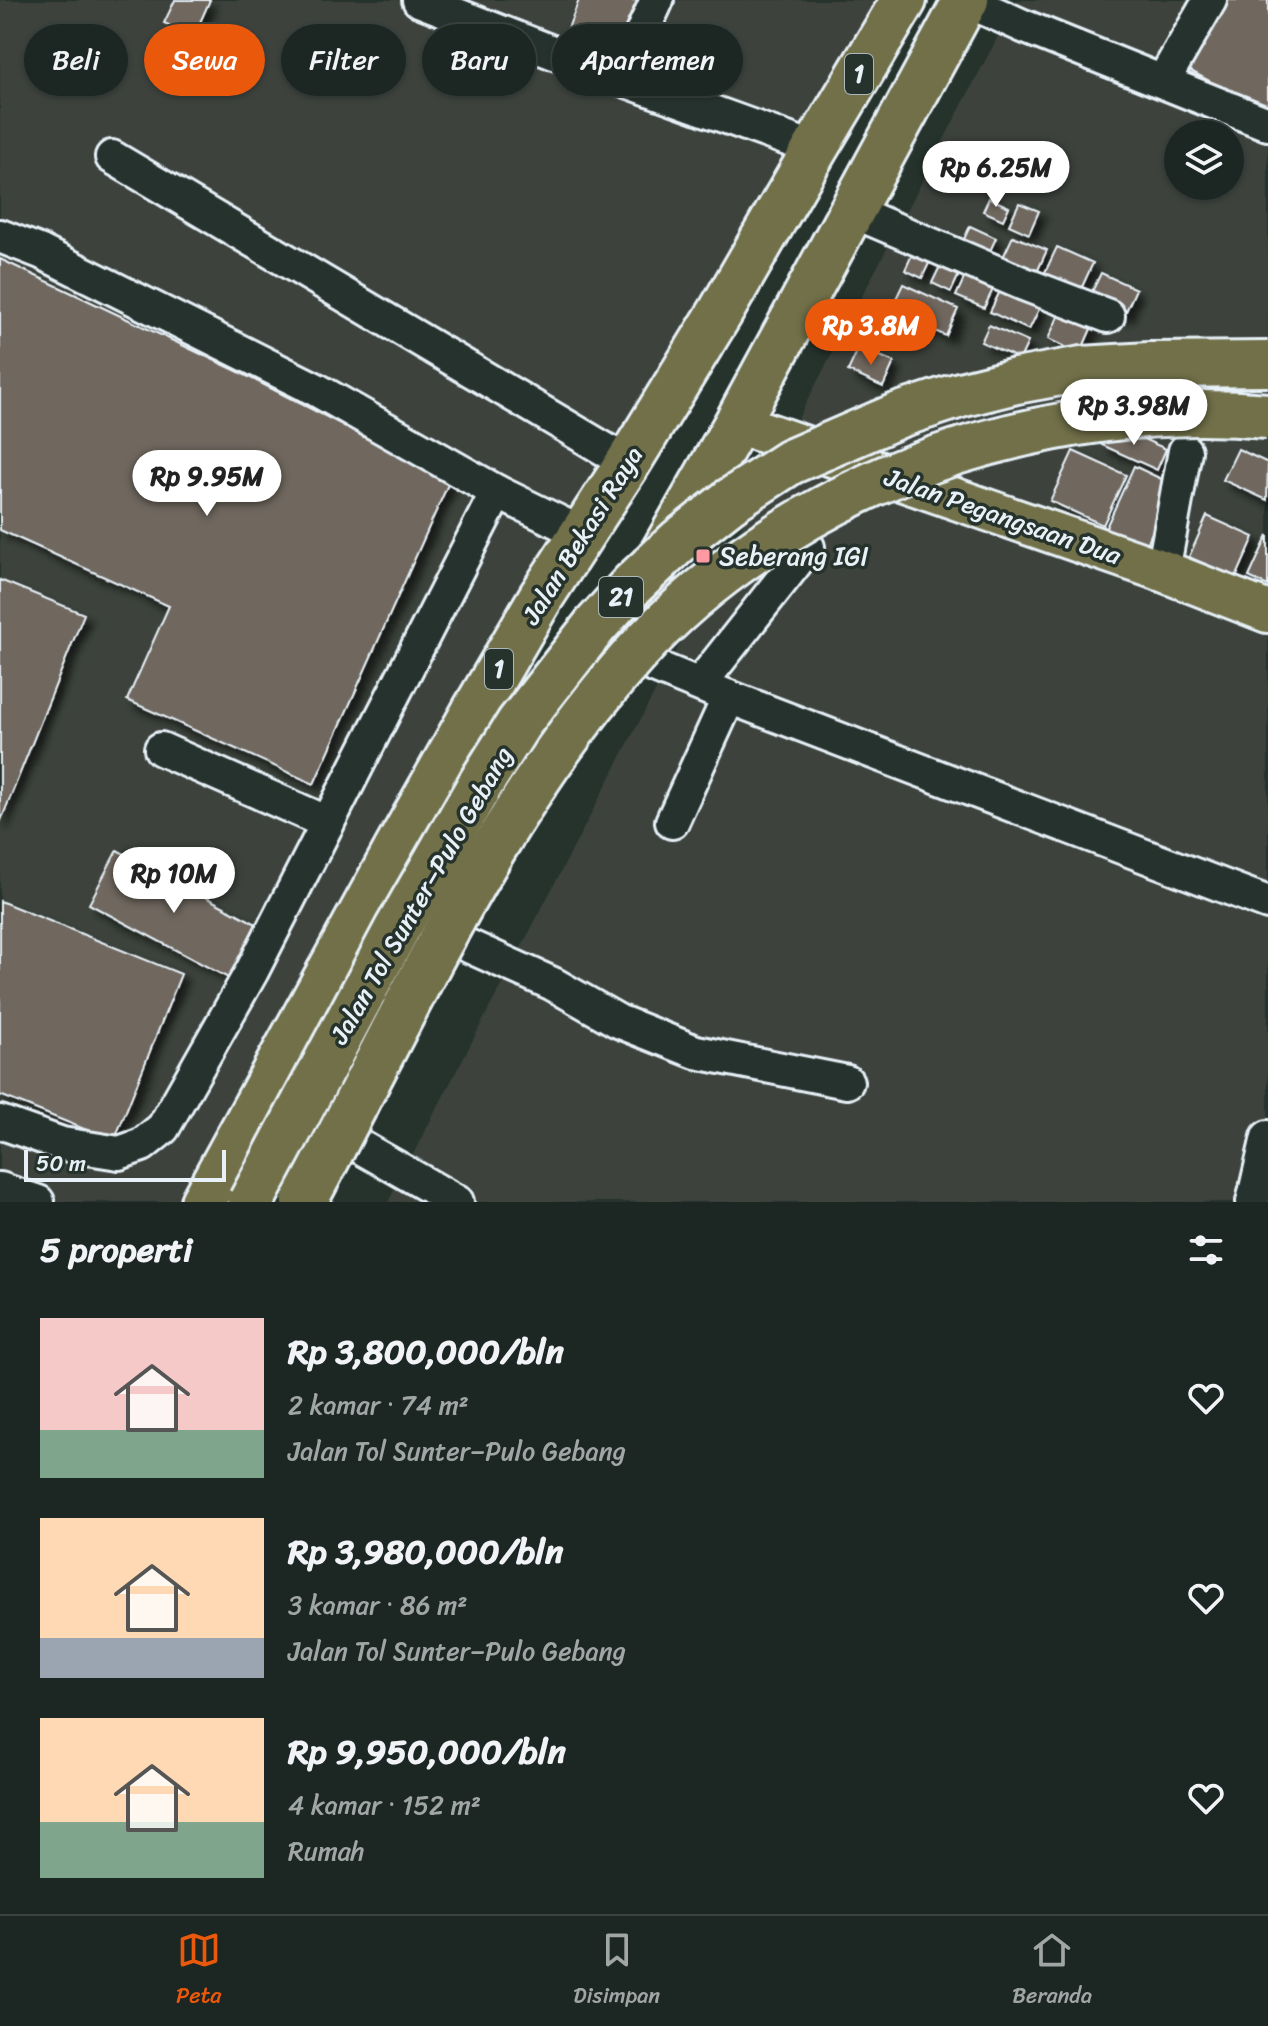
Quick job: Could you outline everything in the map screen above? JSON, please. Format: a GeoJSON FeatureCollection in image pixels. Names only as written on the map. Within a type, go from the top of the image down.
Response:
{"type":"FeatureCollection","features":[{"type":"Feature","properties":{"kind":"highway","name":"Jalan Bekasi Raya"},"geometry":{"type":"LineString","coordinates":[[203,1202],[504,660],[720,313],[904,0]]}},
{"type":"Feature","properties":{"kind":"highway","name":"1"},"geometry":{"type":"LineString","coordinates":[[319,1202],[609,647],[737,423],[966,0]]}},
{"type":"Feature","properties":{"kind":"highway","name":"Jalan Tol Sunter–Pulo Gebang"},"geometry":{"type":"LineString","coordinates":[[251,1202],[397,929],[519,723],[595,626],[633,584],[679,541],[730,501],[790,462],[899,415],[960,395],[1082,369],[1268,364]]}},
{"type":"Feature","properties":{"kind":"highway","name":"Jalan Tol Sunter–Pulo Gebang"},"geometry":{"type":"LineString","coordinates":[[304,1202],[459,908],[527,794],[599,696],[635,653],[679,610],[721,576],[801,521],[926,462],[999,439],[1066,423],[1110,417],[1186,413],[1268,416]]}},
{"type":"Feature","properties":{"kind":"main road","name":"Jalan Pegangsaan Dua"},"geometry":{"type":"LineString","coordinates":[[737,423],[1163,571],[1268,612]]}},
{"type":"Feature","properties":{"kind":"street"},"geometry":{"type":"LineString","coordinates":[[419,0],[552,52]]}},
{"type":"Feature","properties":{"kind":"street"},"geometry":{"type":"LineString","coordinates":[[646,24],[657,0]]}},
{"type":"Feature","properties":{"kind":"street"},"geometry":{"type":"LineString","coordinates":[[966,0],[1023,26],[1268,124]]}},
{"type":"Feature","properties":{"kind":"street"},"geometry":{"type":"LineString","coordinates":[[1163,81],[1210,0]]}},
{"type":"Feature","properties":{"kind":"street"},"geometry":{"type":"LineString","coordinates":[[668,96],[815,149]]}},
{"type":"Feature","properties":{"kind":"street"},"geometry":{"type":"LineString","coordinates":[[112,157],[628,463]]}},
{"type":"Feature","properties":{"kind":"street"},"geometry":{"type":"LineString","coordinates":[[852,211],[1108,316]]}},
{"type":"Feature","properties":{"kind":"street"},"geometry":{"type":"LineString","coordinates":[[0,236],[41,252],[317,390],[497,492],[581,533]]}},
{"type":"Feature","properties":{"kind":"street"},"geometry":{"type":"LineString","coordinates":[[1163,571],[1185,451]]}},
{"type":"Feature","properties":{"kind":"street"},"geometry":{"type":"LineString","coordinates":[[0,1122],[62,1144],[119,1153],[142,1145],[163,1128],[252,971],[497,492]]}},
{"type":"Feature","properties":{"kind":"street"},"geometry":{"type":"LineString","coordinates":[[672,822],[715,690],[808,547]]}},
{"type":"Feature","properties":{"kind":"street"},"geometry":{"type":"LineString","coordinates":[[609,647],[1268,903]]}},
{"type":"Feature","properties":{"kind":"street"},"geometry":{"type":"LineString","coordinates":[[161,749],[328,823]]}},
{"type":"Feature","properties":{"kind":"street"},"geometry":{"type":"LineString","coordinates":[[455,940],[553,984],[618,1021],[696,1052],[847,1082]]}},
{"type":"Feature","properties":{"kind":"street"},"geometry":{"type":"LineString","coordinates":[[1253,1202],[1268,1137]]}},
{"type":"Feature","properties":{"kind":"street"},"geometry":{"type":"LineString","coordinates":[[350,1141],[457,1202]]}},
{"type":"Feature","properties":{"kind":"street"},"geometry":{"type":"LineString","coordinates":[[0,1189],[38,1202]]}},
{"type":"Feature","properties":{"kind":"shaded area"},"geometry":{"type":"Polygon","coordinates":[[[0,0],[904,0],[203,1202],[0,1202],[0,0]]]}},
{"type":"Feature","properties":{"kind":"shaded area"},"geometry":{"type":"Polygon","coordinates":[[[1017,0],[1268,0],[1268,1202],[388,1202],[1017,0]]]}},
{"type":"Feature","properties":{"kind":"building"},"geometry":{"type":"Polygon","coordinates":[[[175,0],[210,0],[199,24],[164,23],[175,0]]]}},
{"type":"Feature","properties":{"kind":"building"},"geometry":{"type":"Polygon","coordinates":[[[579,0],[638,0],[629,24],[570,24],[579,0]]]}},
{"type":"Feature","properties":{"kind":"building"},"geometry":{"type":"Polygon","coordinates":[[[1227,0],[1268,0],[1268,113],[1189,70],[1227,0]]]}},
{"type":"Feature","properties":{"kind":"building"},"geometry":{"type":"Polygon","coordinates":[[[989,198],[1009,207],[1003,220],[983,211],[989,198]]]}},
{"type":"Feature","properties":{"kind":"building"},"geometry":{"type":"Polygon","coordinates":[[[1019,203],[1039,211],[1029,234],[1009,225],[1019,203]]]}},
{"type":"Feature","properties":{"kind":"building"},"geometry":{"type":"Polygon","coordinates":[[[970,226],[996,238],[985,262],[959,250],[970,226]]]}},
{"type":"Feature","properties":{"kind":"building"},"geometry":{"type":"Polygon","coordinates":[[[1013,236],[1047,250],[1033,281],[999,266],[1013,236]]]}},
{"type":"Feature","properties":{"kind":"building"},"geometry":{"type":"Polygon","coordinates":[[[916,246],[933,255],[922,278],[905,270],[916,246]]]}},
{"type":"Feature","properties":{"kind":"building"},"geometry":{"type":"Polygon","coordinates":[[[1057,247],[1093,263],[1076,300],[1040,283],[1057,247]]]}},
{"type":"Feature","properties":{"kind":"building"},"geometry":{"type":"Polygon","coordinates":[[[0,259],[237,371],[450,480],[314,784],[127,700],[169,606],[0,530],[0,259]]]}},
{"type":"Feature","properties":{"kind":"building"},"geometry":{"type":"Polygon","coordinates":[[[943,260],[962,268],[951,292],[932,283],[943,260]]]}},
{"type":"Feature","properties":{"kind":"building"},"geometry":{"type":"Polygon","coordinates":[[[967,272],[995,285],[984,308],[956,296],[967,272]]]}},
{"type":"Feature","properties":{"kind":"building"},"geometry":{"type":"Polygon","coordinates":[[[1101,273],[1136,289],[1124,316],[1088,300],[1101,273]]]}},
{"type":"Feature","properties":{"kind":"building"},"geometry":{"type":"Polygon","coordinates":[[[903,284],[958,309],[946,336],[890,311],[903,284]]]}},
{"type":"Feature","properties":{"kind":"building"},"geometry":{"type":"Polygon","coordinates":[[[1002,287],[1041,305],[1029,330],[990,312],[1002,287]]]}},
{"type":"Feature","properties":{"kind":"building"},"geometry":{"type":"Polygon","coordinates":[[[1062,308],[1094,322],[1080,354],[1048,339],[1062,308]]]}},
{"type":"Feature","properties":{"kind":"building"},"geometry":{"type":"Polygon","coordinates":[[[989,325],[1028,342],[1020,359],[981,342],[989,325]]]}},
{"type":"Feature","properties":{"kind":"building"},"geometry":{"type":"Polygon","coordinates":[[[859,347],[894,362],[883,387],[848,371],[859,347]]]}},
{"type":"Feature","properties":{"kind":"building"},"geometry":{"type":"Polygon","coordinates":[[[1112,425],[1166,449],[1157,470],[1102,445],[1112,425]]]}},
{"type":"Feature","properties":{"kind":"building"},"geometry":{"type":"Polygon","coordinates":[[[1238,449],[1268,463],[1267,500],[1223,480],[1238,449]]]}},
{"type":"Feature","properties":{"kind":"building"},"geometry":{"type":"Polygon","coordinates":[[[1073,451],[1126,475],[1103,525],[1050,501],[1073,451]]]}},
{"type":"Feature","properties":{"kind":"building"},"geometry":{"type":"Polygon","coordinates":[[[1134,466],[1174,485],[1143,552],[1103,534],[1134,466]]]}},
{"type":"Feature","properties":{"kind":"building"},"geometry":{"type":"Polygon","coordinates":[[[1207,516],[1254,537],[1236,578],[1189,557],[1207,516]]]}},
{"type":"Feature","properties":{"kind":"building"},"geometry":{"type":"Polygon","coordinates":[[[1268,535],[1268,586],[1249,577],[1268,535]]]}},
{"type":"Feature","properties":{"kind":"building"},"geometry":{"type":"Polygon","coordinates":[[[0,580],[84,614],[0,823],[0,580]]]}},
{"type":"Feature","properties":{"kind":"building"},"geometry":{"type":"Polygon","coordinates":[[[117,850],[260,926],[232,980],[89,904],[117,850]]]}},
{"type":"Feature","properties":{"kind":"building"},"geometry":{"type":"Polygon","coordinates":[[[0,901],[181,974],[114,1141],[0,1095],[0,901]]]}},
{"type":"Feature","properties":{"kind":"place","name":"Seberang IGI"},"geometry":{"type":"Point","coordinates":[703,556]}}]}
